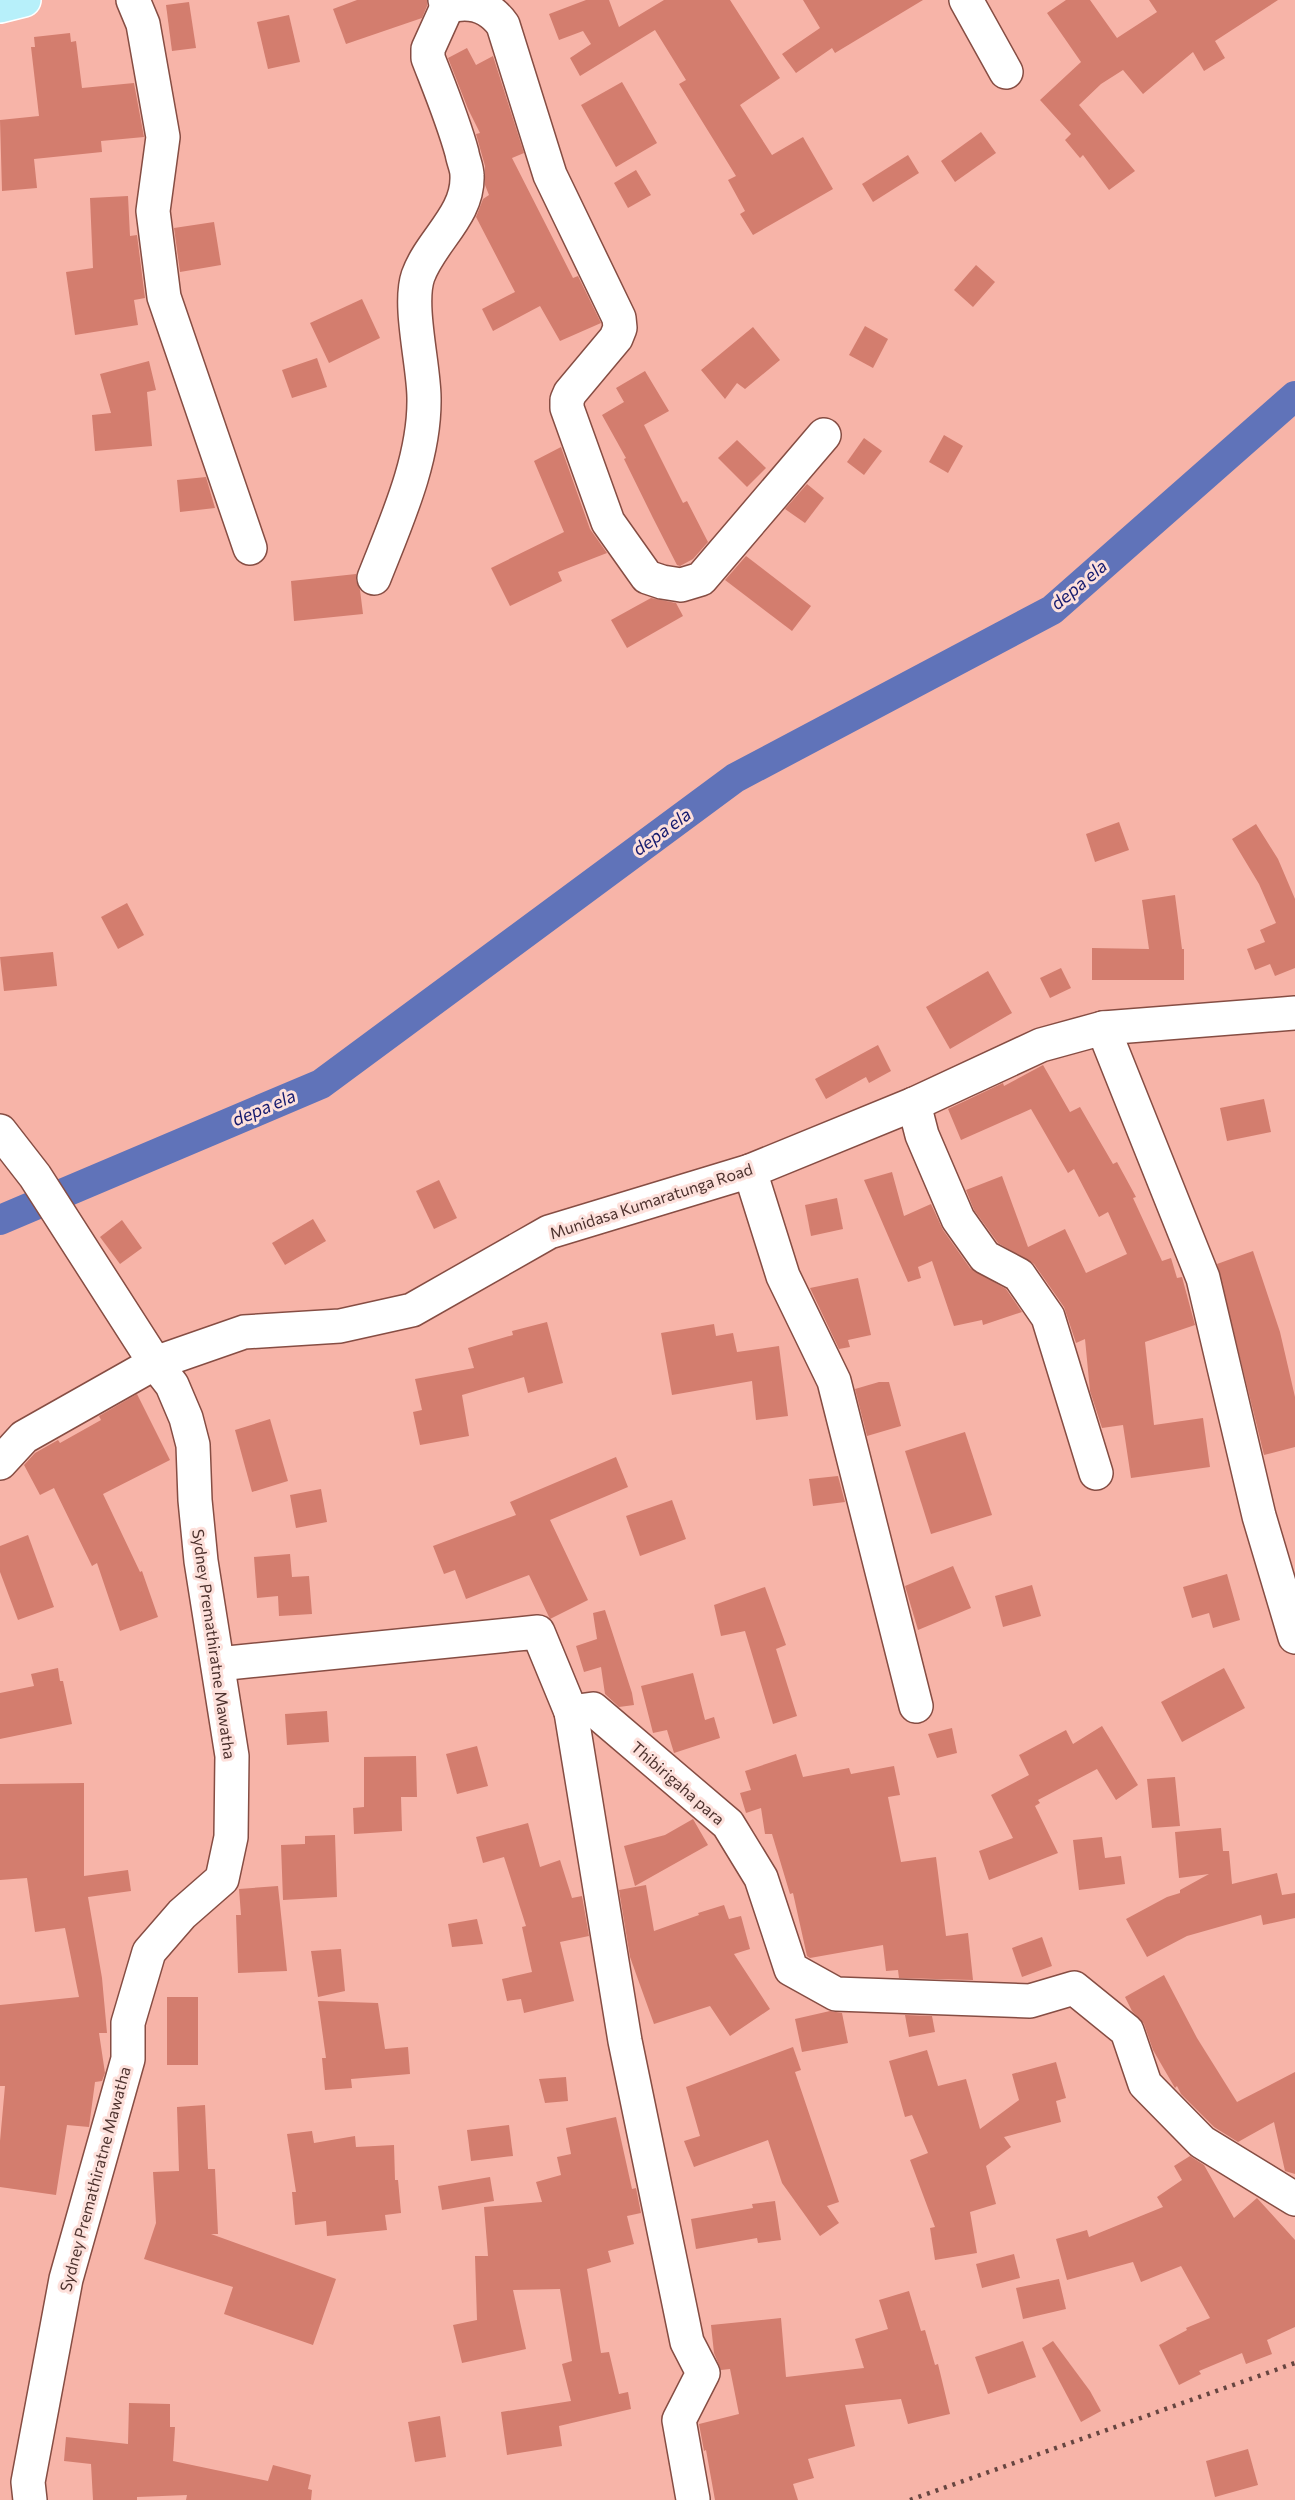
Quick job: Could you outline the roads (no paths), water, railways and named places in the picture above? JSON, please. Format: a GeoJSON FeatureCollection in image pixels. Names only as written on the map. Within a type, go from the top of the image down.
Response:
{"type":"FeatureCollection","features":[{"type":"Feature","properties":{"kind":"main road"},"geometry":{"type":"LineString","coordinates":[[0,6],[24,0]]}},
{"type":"Feature","properties":{"kind":"street"},"geometry":{"type":"LineString","coordinates":[[133,0],[143,24],[163,137],[153,211],[164,297],[250,548]]}},
{"type":"Feature","properties":{"kind":"street"},"geometry":{"type":"LineString","coordinates":[[966,0],[1006,72]]}},
{"type":"Feature","properties":{"kind":"street"},"geometry":{"type":"LineString","coordinates":[[374,578],[417,456],[424,399],[416,311],[417,277],[432,247],[446,231],[464,199],[467,174],[446,104],[428,58],[428,49],[446,3],[470,1],[483,5],[504,25],[550,175],[619,318],[620,328],[616,338],[570,393],[567,408],[608,522],[647,577],[681,585],[701,579],[824,435]]}},
{"type":"Feature","properties":{"kind":"street","name":"Munidasa Kumaratunga Road"},"geometry":{"type":"LineString","coordinates":[[0,1463],[24,1437],[154,1363],[244,1332],[340,1326],[412,1310],[549,1232],[750,1170],[914,1104],[1041,1046],[1103,1028],[1295,1013]]}},
{"type":"Feature","properties":{"kind":"street"},"geometry":{"type":"LineString","coordinates":[[1103,1028],[1203,1278],[1258,1516],[1295,1637]]}},
{"type":"Feature","properties":{"kind":"street"},"geometry":{"type":"LineString","coordinates":[[914,1104],[922,1135],[958,1219],[986,1257],[1019,1275],[1048,1317],[1096,1473]]}},
{"type":"Feature","properties":{"kind":"street","name":"Sydney Premathiratne Mawatha"},"geometry":{"type":"LineString","coordinates":[[0,1131],[35,1176],[154,1363],[171,1385],[186,1418],[194,1445],[195,1500],[200,1551],[232,1756],[231,1837],[222,1879],[182,1914],[149,1952],[128,2023],[128,2059],[66,2279],[28,2482],[30,2500]]}},
{"type":"Feature","properties":{"kind":"street"},"geometry":{"type":"LineString","coordinates":[[750,1170],[783,1276],[834,1382],[916,1706]]}},
{"type":"Feature","properties":{"kind":"street"},"geometry":{"type":"LineString","coordinates":[[218,1664],[538,1632],[571,1712],[625,2041],[687,2342],[703,2373],[680,2420],[693,2499]]}},
{"type":"Feature","properties":{"kind":"street","name":"Thibirigaha para"},"geometry":{"type":"LineString","coordinates":[[571,1712],[593,1709],[728,1824],[761,1878],[791,1970],[836,1994],[1030,2001],[1074,1988],[1127,2031],[1145,2084],[1202,2142],[1295,2199]]}},
{"type":"Feature","properties":{"kind":"waterway","name":"depa ela"},"geometry":{"type":"LineString","coordinates":[[0,1220],[321,1084],[735,778],[1052,610],[1295,396]]}},
{"type":"Feature","properties":{"kind":"railway"},"geometry":{"type":"LineString","coordinates":[[910,2500],[1295,2363]]}}]}
